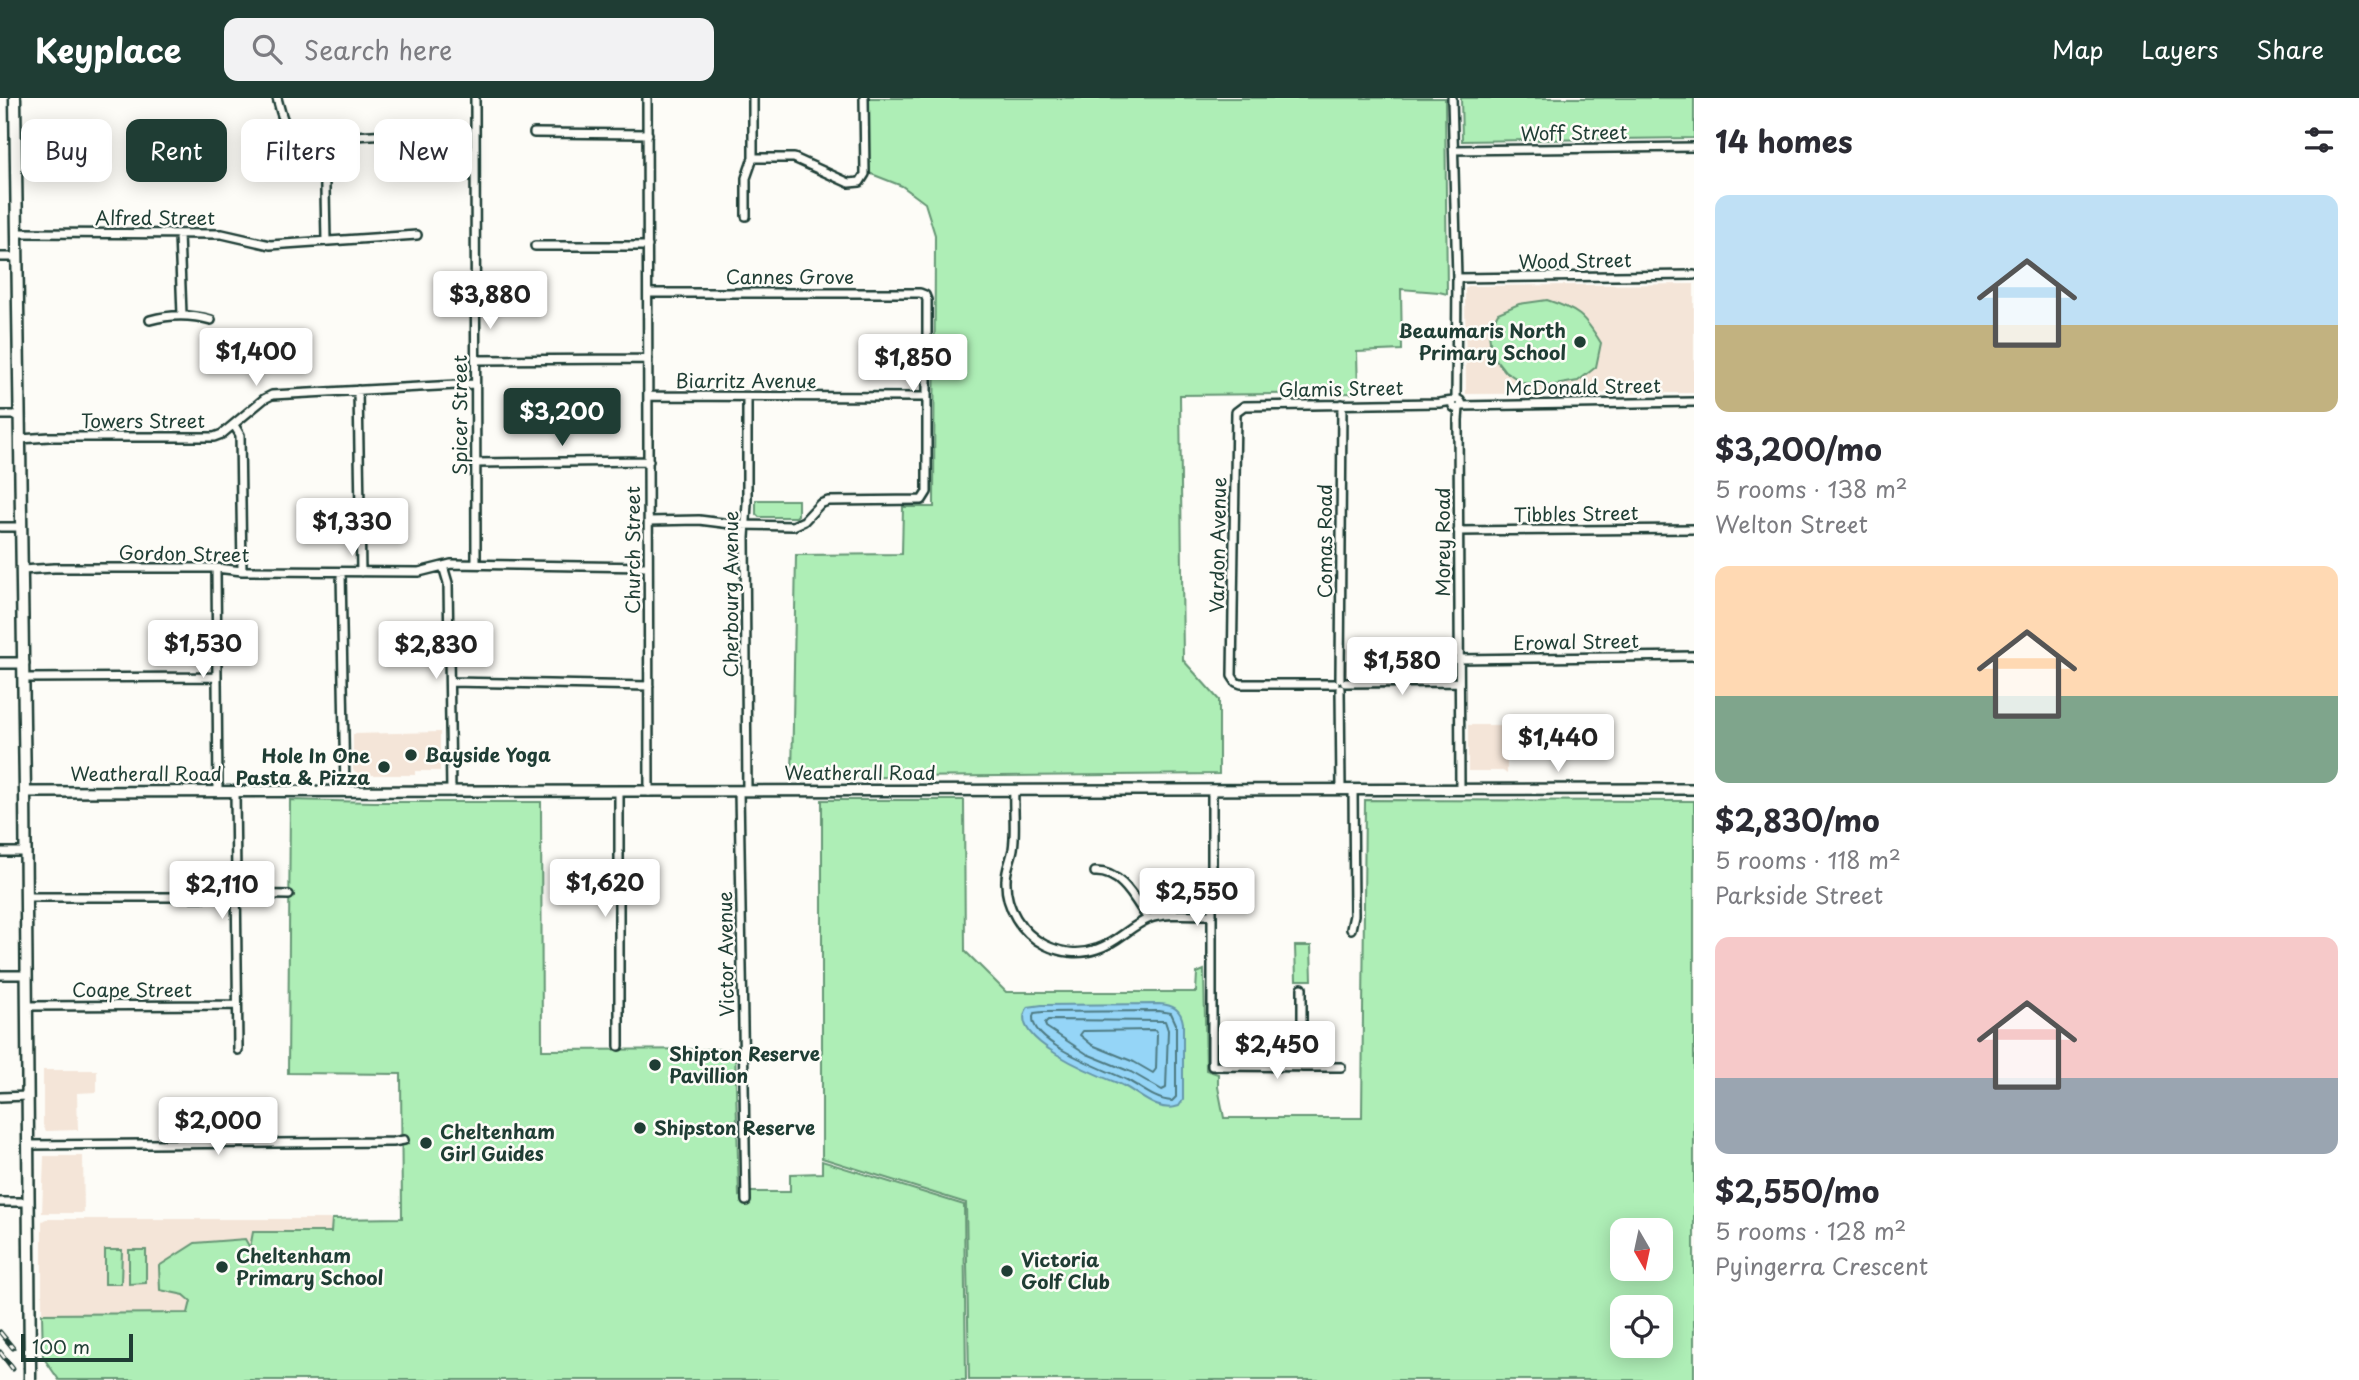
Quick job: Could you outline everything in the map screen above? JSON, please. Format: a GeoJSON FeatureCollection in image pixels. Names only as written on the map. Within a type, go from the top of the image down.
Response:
{"type":"FeatureCollection","features":[{"type":"Feature","properties":{"kind":"main road"},"geometry":{"type":"LineString","coordinates":[[15,98],[24,663],[30,1380]]}},
{"type":"Feature","properties":{"kind":"street"},"geometry":{"type":"LineString","coordinates":[[277,98],[284,119]]}},
{"type":"Feature","properties":{"kind":"street","name":"Spicer Street"},"geometry":{"type":"LineString","coordinates":[[475,98],[476,564]]}},
{"type":"Feature","properties":{"kind":"street","name":"Church Street"},"geometry":{"type":"LineString","coordinates":[[648,98],[649,792]]}},
{"type":"Feature","properties":{"kind":"street"},"geometry":{"type":"LineString","coordinates":[[746,216],[746,178],[753,158],[753,98]]}},
{"type":"Feature","properties":{"kind":"street"},"geometry":{"type":"LineString","coordinates":[[753,158],[794,158],[849,183],[860,182],[865,174],[864,98]]}},
{"type":"Feature","properties":{"kind":"street","name":"Morey Road"},"geometry":{"type":"LineString","coordinates":[[1452,98],[1457,278],[1460,789]]}},
{"type":"Feature","properties":{"kind":"street"},"geometry":{"type":"LineString","coordinates":[[534,133],[648,134]]}},
{"type":"Feature","properties":{"kind":"street","name":"Woff Street"},"geometry":{"type":"LineString","coordinates":[[1454,150],[1694,147]]}},
{"type":"Feature","properties":{"kind":"street"},"geometry":{"type":"LineString","coordinates":[[325,182],[326,241]]}},
{"type":"Feature","properties":{"kind":"street","name":"Alfred Street"},"geometry":{"type":"LineString","coordinates":[[17,233],[232,235],[270,245],[417,235]]}},
{"type":"Feature","properties":{"kind":"street"},"geometry":{"type":"LineString","coordinates":[[179,234],[182,315]]}},
{"type":"Feature","properties":{"kind":"street"},"geometry":{"type":"LineString","coordinates":[[535,246],[648,246]]}},
{"type":"Feature","properties":{"kind":"street"},"geometry":{"type":"LineString","coordinates":[[0,257],[17,257]]}},
{"type":"Feature","properties":{"kind":"street","name":"Wood Street"},"geometry":{"type":"LineString","coordinates":[[1457,278],[1694,275]]}},
{"type":"Feature","properties":{"kind":"street","name":"Cannes Grove"},"geometry":{"type":"LineString","coordinates":[[648,293],[920,293],[925,295],[927,300],[927,397]]}},
{"type":"Feature","properties":{"kind":"street"},"geometry":{"type":"LineString","coordinates":[[150,320],[182,315],[211,320]]}},
{"type":"Feature","properties":{"kind":"street"},"geometry":{"type":"LineString","coordinates":[[476,360],[648,359]]}},
{"type":"Feature","properties":{"kind":"street","name":"Towers Street"},"geometry":{"type":"LineString","coordinates":[[20,437],[208,438],[219,436],[264,399],[272,396],[475,384]]}},
{"type":"Feature","properties":{"kind":"street"},"geometry":{"type":"LineString","coordinates":[[358,390],[361,572]]}},
{"type":"Feature","properties":{"kind":"street","name":"Biarritz Avenue"},"geometry":{"type":"LineString","coordinates":[[649,396],[927,397]]}},
{"type":"Feature","properties":{"kind":"street","name":"Cherbourg Avenue"},"geometry":{"type":"LineString","coordinates":[[743,791],[747,397]]}},
{"type":"Feature","properties":{"kind":"street"},"geometry":{"type":"LineString","coordinates":[[649,520],[699,520],[746,525],[799,524],[820,504],[828,501],[918,501],[925,497],[927,492],[927,397]]}},
{"type":"Feature","properties":{"kind":"street","name":"McDonald Street"},"geometry":{"type":"LineString","coordinates":[[1457,404],[1694,402]]}},
{"type":"Feature","properties":{"kind":"street","name":"Comas Road"},"geometry":{"type":"LineString","coordinates":[[1341,789],[1342,404]]}},
{"type":"Feature","properties":{"kind":"street","name":"Glamis Street"},"geometry":{"type":"LineString","coordinates":[[1244,406],[1457,404]]}},
{"type":"Feature","properties":{"kind":"street","name":"Vardon Avenue"},"geometry":{"type":"LineString","coordinates":[[1244,406],[1238,408],[1236,416],[1232,673],[1236,682],[1241,684],[1340,684]]}},
{"type":"Feature","properties":{"kind":"street"},"geometry":{"type":"LineString","coordinates":[[0,415],[20,415]]}},
{"type":"Feature","properties":{"kind":"street"},"geometry":{"type":"LineString","coordinates":[[234,425],[240,432],[242,571]]}},
{"type":"Feature","properties":{"kind":"street"},"geometry":{"type":"LineString","coordinates":[[225,432],[240,445]]}},
{"type":"Feature","properties":{"kind":"street"},"geometry":{"type":"LineString","coordinates":[[476,463],[649,461]]}},
{"type":"Feature","properties":{"kind":"street"},"geometry":{"type":"LineString","coordinates":[[0,527],[21,527]]}},
{"type":"Feature","properties":{"kind":"street","name":"Tibbles Street"},"geometry":{"type":"LineString","coordinates":[[1458,531],[1694,529]]}},
{"type":"Feature","properties":{"kind":"street","name":"Gordon Street"},"geometry":{"type":"LineString","coordinates":[[22,568],[419,572],[443,566],[476,564],[649,567]]}},
{"type":"Feature","properties":{"kind":"street"},"geometry":{"type":"LineString","coordinates":[[443,566],[448,583],[451,792]]}},
{"type":"Feature","properties":{"kind":"street"},"geometry":{"type":"LineString","coordinates":[[216,568],[218,791]]}},
{"type":"Feature","properties":{"kind":"street"},"geometry":{"type":"LineString","coordinates":[[341,572],[345,792]]}},
{"type":"Feature","properties":{"kind":"street","name":"Erowal Street"},"geometry":{"type":"LineString","coordinates":[[1459,659],[1694,656]]}},
{"type":"Feature","properties":{"kind":"street"},"geometry":{"type":"LineString","coordinates":[[0,663],[24,663]]}},
{"type":"Feature","properties":{"kind":"street"},"geometry":{"type":"LineString","coordinates":[[24,678],[217,677]]}},
{"type":"Feature","properties":{"kind":"street"},"geometry":{"type":"LineString","coordinates":[[450,682],[649,686]]}},
{"type":"Feature","properties":{"kind":"street"},"geometry":{"type":"LineString","coordinates":[[1340,684],[1459,682]]}},
{"type":"Feature","properties":{"kind":"street"},"geometry":{"type":"LineString","coordinates":[[1351,929],[1354,915],[1353,789]]}},
{"type":"Feature","properties":{"kind":"street","name":"Weatherall Road"},"geometry":{"type":"LineString","coordinates":[[25,792],[1694,789]]}},
{"type":"Feature","properties":{"kind":"street"},"geometry":{"type":"LineString","coordinates":[[1014,790],[1013,848],[1007,866],[1006,886],[1012,912],[1029,934],[1055,949],[1083,952],[1113,943],[1148,919],[1211,915]]}},
{"type":"Feature","properties":{"kind":"street"},"geometry":{"type":"LineString","coordinates":[[1212,790],[1212,1066],[1341,1067]]}},
{"type":"Feature","properties":{"kind":"street"},"geometry":{"type":"LineString","coordinates":[[235,791],[238,1050]]}},
{"type":"Feature","properties":{"kind":"street","name":"Victor Avenue"},"geometry":{"type":"LineString","coordinates":[[743,791],[746,1201]]}},
{"type":"Feature","properties":{"kind":"street"},"geometry":{"type":"LineString","coordinates":[[619,792],[619,1046]]}},
{"type":"Feature","properties":{"kind":"street"},"geometry":{"type":"LineString","coordinates":[[0,852],[26,852]]}},
{"type":"Feature","properties":{"kind":"street"},"geometry":{"type":"LineString","coordinates":[[1095,872],[1109,873],[1118,878],[1148,919]]}},
{"type":"Feature","properties":{"kind":"street"},"geometry":{"type":"LineString","coordinates":[[26,897],[289,895]]}},
{"type":"Feature","properties":{"kind":"street"},"geometry":{"type":"LineString","coordinates":[[0,975],[27,975]]}},
{"type":"Feature","properties":{"kind":"street"},"geometry":{"type":"LineString","coordinates":[[1302,988],[1302,1067]]}},
{"type":"Feature","properties":{"kind":"street","name":"Coape Street"},"geometry":{"type":"LineString","coordinates":[[27,1006],[237,1005]]}},
{"type":"Feature","properties":{"kind":"street"},"geometry":{"type":"LineString","coordinates":[[0,1097],[28,1097]]}},
{"type":"Feature","properties":{"kind":"street"},"geometry":{"type":"LineString","coordinates":[[29,1145],[404,1140]]}},
{"type":"Feature","properties":{"kind":"street"},"geometry":{"type":"LineString","coordinates":[[0,1202],[29,1202]]}},
{"type":"Feature","properties":{"kind":"shaded area","name":"Beaumaris North Primary School"},"geometry":{"type":"Polygon","coordinates":[[[1694,284],[1694,393],[1466,394],[1465,289],[1468,286],[1694,284]]]}},
{"type":"Feature","properties":{"kind":"shaded area"},"geometry":{"type":"Polygon","coordinates":[[[1468,725],[1507,725],[1507,774],[1503,771],[1468,771],[1468,725]]]}},
{"type":"Feature","properties":{"kind":"shaded area"},"geometry":{"type":"Polygon","coordinates":[[[440,732],[440,771],[415,771],[415,775],[360,775],[353,770],[353,734],[440,732]]]}},
{"type":"Feature","properties":{"kind":"shaded area"},"geometry":{"type":"Polygon","coordinates":[[[43,1070],[97,1070],[97,1092],[77,1093],[78,1130],[46,1131],[43,1125],[43,1070]]]}},
{"type":"Feature","properties":{"kind":"shaded area"},"geometry":{"type":"Polygon","coordinates":[[[44,1156],[83,1156],[84,1213],[42,1213],[44,1156]]]}},
{"type":"Feature","properties":{"kind":"shaded area","name":"Cheltenham Primary School"},"geometry":{"type":"Polygon","coordinates":[[[402,1219],[402,1313],[42,1314],[42,1221],[402,1219]]]}},
{"type":"Feature","properties":{"kind":"green space"},"geometry":{"type":"Polygon","coordinates":[[[868,98],[1445,98],[1447,294],[1401,289],[1402,350],[1357,352],[1358,393],[1180,395],[1183,660],[1219,700],[1219,774],[792,778],[796,555],[902,554],[903,507],[934,507],[935,235],[925,203],[902,186],[869,173],[868,98]]]}},
{"type":"Feature","properties":{"kind":"green space"},"geometry":{"type":"Polygon","coordinates":[[[1461,98],[1694,98],[1694,138],[1462,141],[1461,98]]]}},
{"type":"Feature","properties":{"kind":"green space"},"geometry":{"type":"Polygon","coordinates":[[[1547,300],[1579,315],[1601,343],[1596,367],[1578,381],[1549,386],[1523,383],[1505,371],[1491,353],[1489,331],[1498,313],[1519,304],[1547,300]]]}},
{"type":"Feature","properties":{"kind":"green space"},"geometry":{"type":"Polygon","coordinates":[[[756,500],[798,500],[798,515],[759,517],[756,514],[756,500]]]}},
{"type":"Feature","properties":{"kind":"green space"},"geometry":{"type":"Polygon","coordinates":[[[290,800],[541,802],[542,1050],[735,1049],[739,1196],[751,1192],[790,1192],[790,1174],[822,1173],[822,1161],[964,1205],[966,1380],[59,1380],[43,1357],[42,1314],[188,1313],[191,1301],[184,1295],[160,1290],[159,1266],[195,1243],[245,1239],[250,1248],[253,1232],[331,1232],[332,1219],[402,1218],[401,1074],[288,1073],[290,800]]]}},
{"type":"Feature","properties":{"kind":"green space","name":"Victoria Golf Club"},"geometry":{"type":"Polygon","coordinates":[[[822,800],[964,800],[965,951],[1006,992],[1196,992],[1197,973],[1204,970],[1206,1070],[1218,1074],[1224,1118],[1362,1118],[1365,800],[1694,801],[1694,1380],[969,1380],[966,1203],[822,1158],[822,800]]]}},
{"type":"Feature","properties":{"kind":"green space"},"geometry":{"type":"Polygon","coordinates":[[[1295,946],[1311,946],[1312,980],[1296,980],[1295,946]]]}},
{"type":"Feature","properties":{"kind":"green space"},"geometry":{"type":"Polygon","coordinates":[[[105,1250],[122,1250],[121,1284],[105,1284],[105,1250]]]}},
{"type":"Feature","properties":{"kind":"green space"},"geometry":{"type":"Polygon","coordinates":[[[129,1250],[146,1250],[146,1283],[129,1284],[129,1250]]]}},
{"type":"Feature","properties":{"kind":"water"},"geometry":{"type":"Polygon","coordinates":[[[1159,1004],[1176,1009],[1183,1023],[1183,1100],[1179,1106],[1171,1108],[1155,1105],[1120,1084],[1075,1065],[1041,1043],[1029,1031],[1024,1019],[1028,1007],[1042,1005],[1159,1004]]]}},
{"type":"Feature","properties":{"kind":"railway"},"geometry":{"type":"LineString","coordinates":[[0,1332],[13,1348]]}},
{"type":"Feature","properties":{"kind":"railway"},"geometry":{"type":"LineString","coordinates":[[0,1352],[13,1369]]}},
{"type":"Feature","properties":{"kind":"place","name":"Beaumaris North Primary School"},"geometry":{"type":"Point","coordinates":[1580,342]}},
{"type":"Feature","properties":{"kind":"place","name":"Bayside Yoga"},"geometry":{"type":"Point","coordinates":[411,755]}},
{"type":"Feature","properties":{"kind":"place","name":"Hole In One Pasta & Pizza"},"geometry":{"type":"Point","coordinates":[384,767]}},
{"type":"Feature","properties":{"kind":"place","name":"Shipton Reserve Pavillion"},"geometry":{"type":"Point","coordinates":[655,1065]}},
{"type":"Feature","properties":{"kind":"place","name":"Shipston Reserve"},"geometry":{"type":"Point","coordinates":[640,1128]}},
{"type":"Feature","properties":{"kind":"place","name":"Cheltenham Girl Guides"},"geometry":{"type":"Point","coordinates":[426,1143]}},
{"type":"Feature","properties":{"kind":"place","name":"Cheltenham Primary School"},"geometry":{"type":"Point","coordinates":[222,1267]}},
{"type":"Feature","properties":{"kind":"place","name":"Victoria Golf Club"},"geometry":{"type":"Point","coordinates":[1007,1271]}}]}
